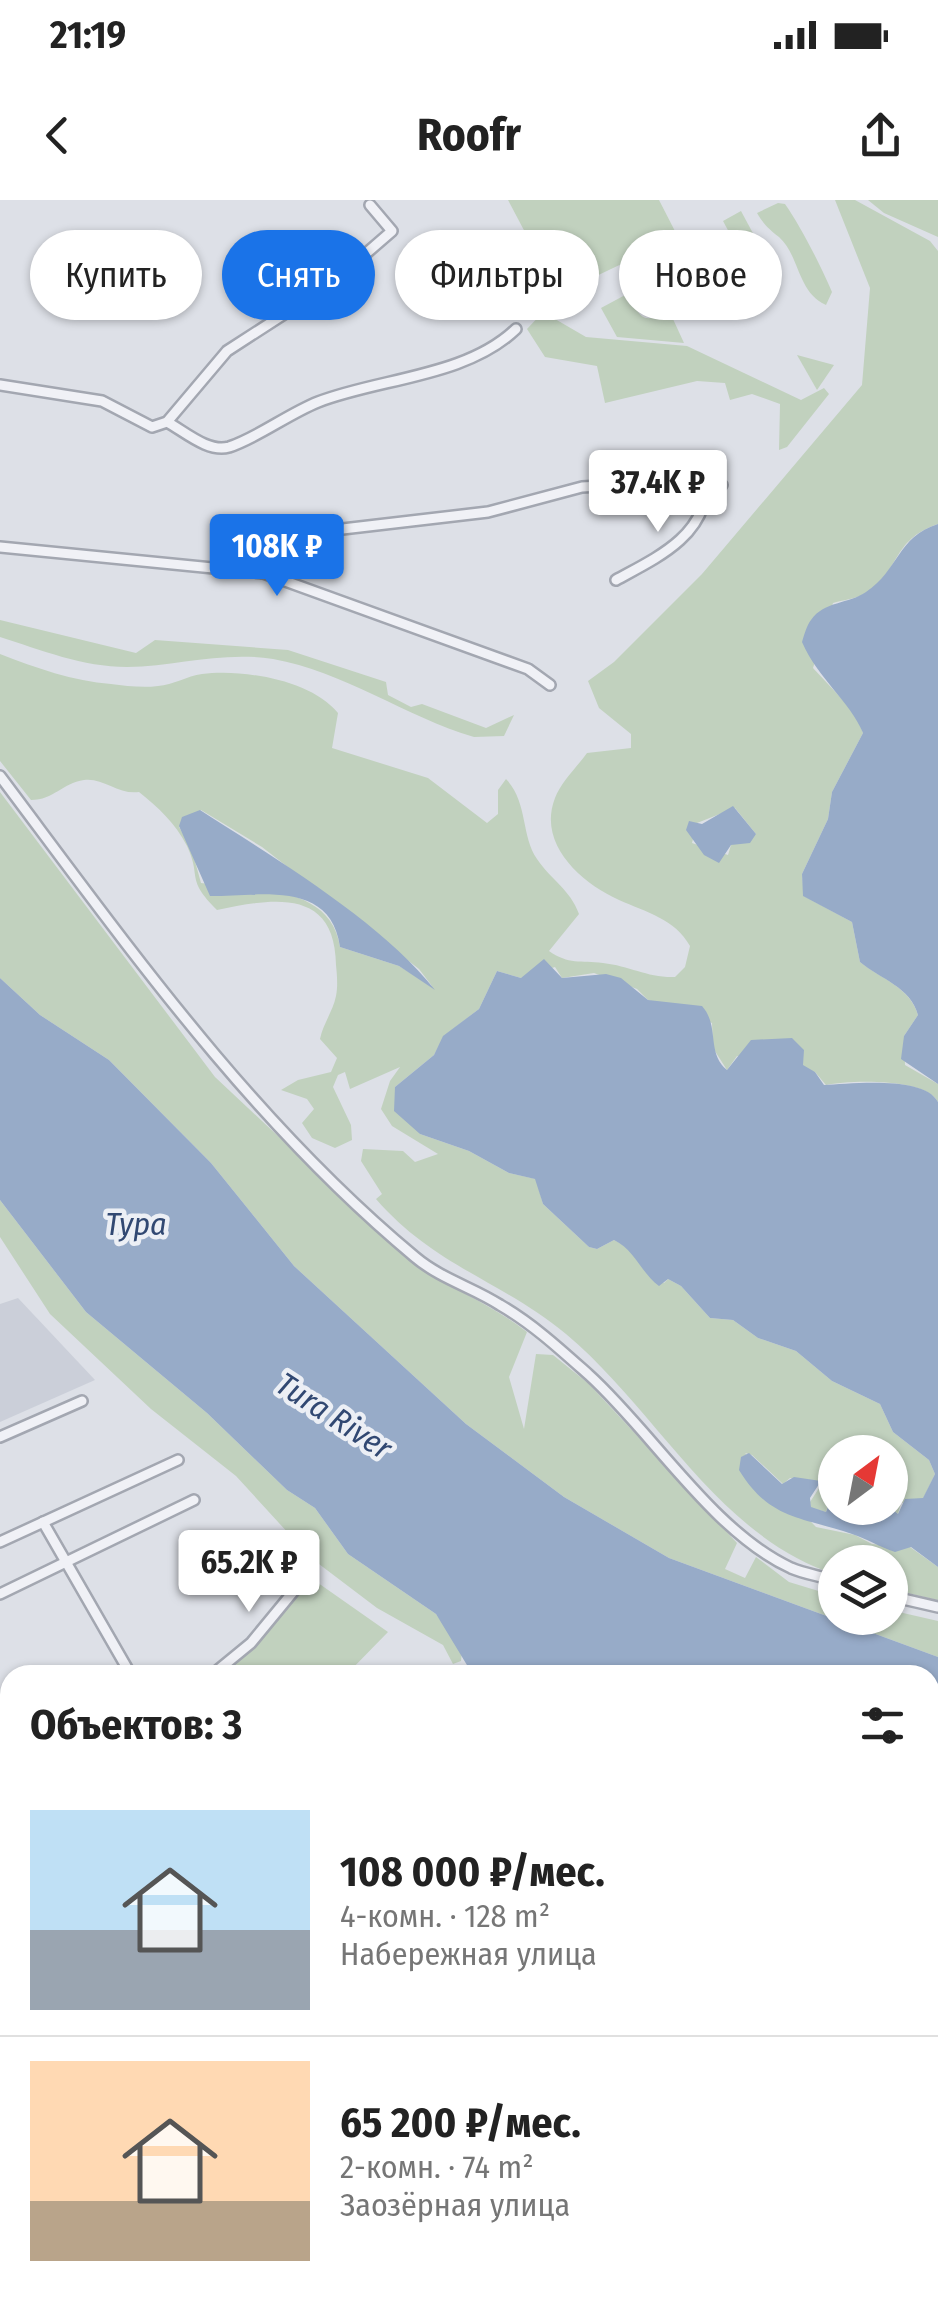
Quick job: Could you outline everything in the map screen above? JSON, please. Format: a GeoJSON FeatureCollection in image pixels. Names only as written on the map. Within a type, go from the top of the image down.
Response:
{"type":"FeatureCollection","features":[{"type":"Feature","properties":{"kind":"street"},"geometry":{"type":"LineString","coordinates":[[0,384],[102,401],[152,427],[167,422],[228,351],[332,284],[383,242],[392,231],[370,205]]}},
{"type":"Feature","properties":{"kind":"street"},"geometry":{"type":"LineString","coordinates":[[167,422],[213,447],[228,447],[284,416],[360,386],[434,371],[501,344],[516,329]]}},
{"type":"Feature","properties":{"kind":"street"},"geometry":{"type":"LineString","coordinates":[[263,574],[297,540],[334,530],[488,512],[582,486],[722,485]]}},
{"type":"Feature","properties":{"kind":"street"},"geometry":{"type":"LineString","coordinates":[[616,580],[674,548],[706,503],[706,487]]}},
{"type":"Feature","properties":{"kind":"street"},"geometry":{"type":"LineString","coordinates":[[0,547],[263,574],[528,669],[550,685]]}},
{"type":"Feature","properties":{"kind":"street"},"geometry":{"type":"LineString","coordinates":[[0,776],[224,1069],[317,1164],[414,1256],[445,1279],[498,1303],[537,1330],[593,1379],[704,1500],[752,1540],[790,1567],[818,1576]]}},
{"type":"Feature","properties":{"kind":"street"},"geometry":{"type":"LineString","coordinates":[[0,1437],[82,1401]]}},
{"type":"Feature","properties":{"kind":"street"},"geometry":{"type":"LineString","coordinates":[[0,1542],[178,1460]]}},
{"type":"Feature","properties":{"kind":"street"},"geometry":{"type":"LineString","coordinates":[[0,1594],[194,1500]]}},
{"type":"Feature","properties":{"kind":"street"},"geometry":{"type":"LineString","coordinates":[[44,1522],[125,1665]]}},
{"type":"Feature","properties":{"kind":"street"},"geometry":{"type":"LineString","coordinates":[[224,1665],[251,1643],[307,1576]]}},
{"type":"Feature","properties":{"kind":"street"},"geometry":{"type":"LineString","coordinates":[[908,1600],[938,1608]]}},
{"type":"Feature","properties":{"kind":"shaded area"},"geometry":{"type":"Polygon","coordinates":[[[18,1298],[95,1380],[0,1422],[0,1304],[18,1298]]]}},
{"type":"Feature","properties":{"kind":"green space"},"geometry":{"type":"Polygon","coordinates":[[[508,200],[659,200],[674,230],[619,230],[619,265],[599,275],[599,230],[524,230],[508,200]]]}},
{"type":"Feature","properties":{"kind":"green space"},"geometry":{"type":"Polygon","coordinates":[[[835,200],[855,200],[930,241],[938,251],[938,524],[911,539],[876,586],[861,596],[833,603],[813,668],[856,714],[863,733],[832,792],[828,819],[802,874],[804,896],[852,922],[860,962],[909,997],[918,1015],[904,1036],[905,1065],[938,1084],[938,1102],[931,1094],[904,1085],[826,1085],[815,1072],[737,1056],[727,1070],[713,1048],[712,1023],[648,1000],[637,989],[594,973],[562,978],[555,967],[521,978],[497,971],[479,1009],[444,1036],[434,1055],[395,1087],[420,1134],[469,1151],[509,1173],[536,1179],[543,1204],[589,1247],[597,1249],[614,1240],[664,1283],[668,1279],[681,1286],[710,1318],[733,1320],[758,1338],[796,1351],[832,1381],[880,1404],[897,1435],[818,1435],[818,1484],[790,1478],[783,1484],[745,1453],[816,1527],[885,1545],[818,1545],[818,1567],[757,1532],[723,1502],[599,1364],[566,1334],[421,1241],[376,1199],[382,1194],[361,1161],[363,1149],[403,1151],[415,1162],[438,1154],[392,1126],[381,1109],[390,1081],[400,1067],[350,1089],[345,1072],[338,1075],[333,1087],[351,1125],[352,1140],[335,1148],[312,1138],[302,1123],[314,1109],[307,1099],[281,1090],[298,1080],[331,1072],[337,1058],[320,1039],[337,992],[333,940],[325,922],[297,904],[279,902],[217,910],[197,884],[182,838],[166,816],[139,792],[84,780],[31,800],[0,761],[0,654],[69,677],[123,685],[146,687],[196,675],[237,673],[294,685],[311,692],[338,713],[332,748],[428,778],[487,823],[498,814],[498,790],[506,779],[518,798],[532,850],[571,898],[579,914],[549,951],[569,960],[675,977],[685,967],[690,946],[684,937],[659,917],[590,883],[566,860],[552,831],[555,798],[587,753],[631,748],[631,734],[599,708],[588,681],[614,662],[702,574],[862,385],[870,288],[835,200]],[[735,808],[697,823],[692,843],[728,855],[731,845],[756,834],[735,808]],[[201,810],[179,827],[191,847],[201,883],[265,890],[306,901],[322,911],[334,926],[340,947],[399,966],[432,986],[419,969],[262,847],[201,810]]]}},
{"type":"Feature","properties":{"kind":"green space"},"geometry":{"type":"Polygon","coordinates":[[[868,200],[938,200],[938,237],[884,213],[868,200]]]}},
{"type":"Feature","properties":{"kind":"green space"},"geometry":{"type":"Polygon","coordinates":[[[778,203],[785,204],[832,292],[826,305],[809,292],[782,240],[782,230],[771,230],[757,213],[778,203]]]}},
{"type":"Feature","properties":{"kind":"green space"},"geometry":{"type":"Polygon","coordinates":[[[741,211],[751,230],[728,230],[723,221],[741,211]]]}},
{"type":"Feature","properties":{"kind":"green space"},"geometry":{"type":"Polygon","coordinates":[[[619,298],[619,320],[673,320],[684,343],[617,337],[601,308],[619,298]]]}},
{"type":"Feature","properties":{"kind":"green space"},"geometry":{"type":"Polygon","coordinates":[[[535,320],[557,320],[586,337],[687,346],[801,400],[824,388],[829,394],[787,447],[779,450],[780,404],[752,394],[730,400],[725,383],[697,381],[605,403],[597,366],[545,357],[527,329],[535,320]]]}},
{"type":"Feature","properties":{"kind":"green space"},"geometry":{"type":"Polygon","coordinates":[[[797,355],[834,365],[817,390],[797,355]]]}},
{"type":"Feature","properties":{"kind":"green space"},"geometry":{"type":"Polygon","coordinates":[[[0,620],[136,653],[155,640],[288,650],[386,682],[388,695],[411,707],[422,704],[486,728],[514,715],[504,736],[474,737],[299,665],[254,657],[127,667],[94,664],[0,637],[0,620]]]}},
{"type":"Feature","properties":{"kind":"green space"},"geometry":{"type":"Polygon","coordinates":[[[0,792],[215,1077],[411,1261],[527,1332],[509,1377],[524,1429],[536,1354],[553,1355],[589,1384],[737,1543],[725,1569],[745,1578],[756,1557],[789,1582],[818,1591],[818,1613],[669,1558],[564,1497],[466,1424],[294,1266],[211,1163],[109,1060],[40,1015],[0,978],[0,792]]]}},
{"type":"Feature","properties":{"kind":"green space"},"geometry":{"type":"Polygon","coordinates":[[[0,1200],[86,1312],[207,1413],[287,1490],[315,1508],[348,1554],[436,1614],[462,1651],[461,1661],[453,1664],[443,1645],[377,1608],[311,1558],[236,1476],[151,1409],[50,1314],[0,1237],[0,1200]]]}},
{"type":"Feature","properties":{"kind":"green space"},"geometry":{"type":"Polygon","coordinates":[[[908,1444],[929,1460],[935,1474],[923,1499],[908,1502],[908,1444]]]}},
{"type":"Feature","properties":{"kind":"green space"},"geometry":{"type":"Polygon","coordinates":[[[818,1490],[818,1510],[811,1508],[810,1502],[818,1490]]]}},
{"type":"Feature","properties":{"kind":"green space"},"geometry":{"type":"Polygon","coordinates":[[[908,1547],[938,1567],[938,1600],[908,1593],[908,1547]]]}},
{"type":"Feature","properties":{"kind":"green space"},"geometry":{"type":"Polygon","coordinates":[[[311,1578],[388,1632],[356,1665],[230,1665],[253,1645],[311,1578]]]}},
{"type":"Feature","properties":{"kind":"green space"},"geometry":{"type":"Polygon","coordinates":[[[908,1614],[938,1621],[938,1657],[878,1635],[908,1635],[908,1614]]]}},
{"type":"Feature","properties":{"kind":"water"},"geometry":{"type":"Polygon","coordinates":[[[938,524],[938,1084],[901,1059],[904,1036],[918,1015],[909,997],[860,962],[852,922],[803,896],[802,874],[828,819],[832,792],[863,733],[802,642],[816,614],[866,592],[914,537],[938,524]]]}},
{"type":"Feature","properties":{"kind":"water"},"geometry":{"type":"Polygon","coordinates":[[[733,806],[756,834],[750,843],[731,845],[719,863],[704,855],[686,830],[689,821],[702,824],[733,806]]]}},
{"type":"Feature","properties":{"kind":"water"},"geometry":{"type":"Polygon","coordinates":[[[200,810],[357,916],[435,990],[399,966],[340,947],[334,926],[323,911],[308,901],[271,894],[210,896],[179,826],[182,817],[200,810]]]}},
{"type":"Feature","properties":{"kind":"water"},"geometry":{"type":"Polygon","coordinates":[[[544,959],[562,978],[606,974],[621,978],[648,1000],[702,1006],[711,1022],[717,1056],[727,1070],[751,1040],[792,1038],[804,1050],[803,1065],[815,1072],[824,1085],[903,1084],[930,1093],[938,1102],[938,1567],[908,1545],[878,1545],[822,1525],[908,1525],[908,1499],[923,1498],[935,1474],[929,1460],[908,1444],[908,1435],[893,1432],[880,1404],[832,1381],[796,1351],[758,1338],[733,1320],[710,1318],[681,1286],[668,1279],[659,1286],[614,1240],[597,1249],[589,1247],[543,1204],[535,1179],[509,1173],[469,1151],[420,1134],[394,1111],[395,1087],[434,1055],[443,1036],[479,1009],[497,971],[521,978],[544,959]]]}},
{"type":"Feature","properties":{"kind":"water","name":"Тура"},"geometry":{"type":"Polygon","coordinates":[[[0,978],[40,1015],[109,1060],[211,1163],[294,1266],[466,1424],[564,1497],[669,1558],[818,1613],[818,1635],[878,1635],[938,1657],[938,1665],[467,1665],[436,1614],[348,1554],[315,1508],[287,1490],[207,1413],[86,1312],[0,1200],[0,978]]]}},
{"type":"Feature","properties":{"kind":"water"},"geometry":{"type":"Polygon","coordinates":[[[749,1453],[782,1484],[794,1477],[818,1481],[810,1498],[811,1507],[818,1509],[818,1524],[789,1515],[763,1499],[739,1470],[741,1457],[749,1453]]]}},
{"type":"Feature","properties":{"kind":"water label","name":"Tura River"},"geometry":{"type":"Point","coordinates":[334,1416]}}]}
